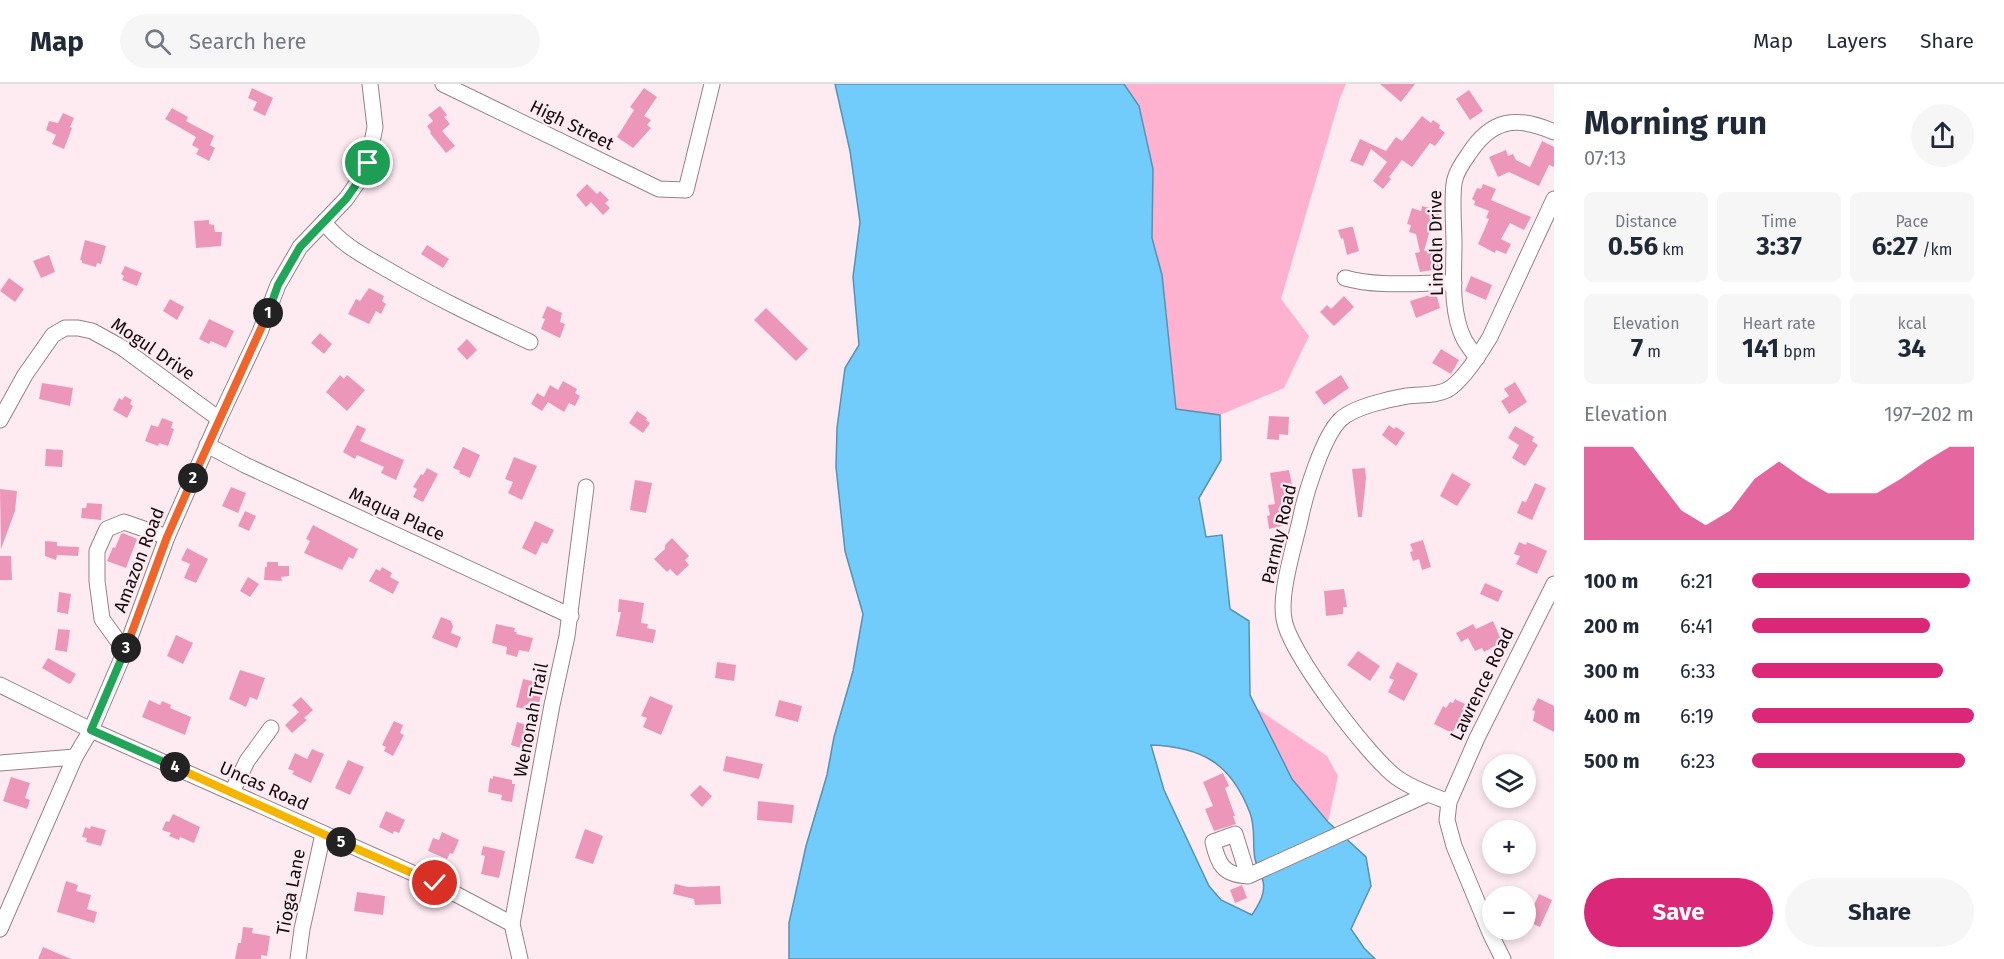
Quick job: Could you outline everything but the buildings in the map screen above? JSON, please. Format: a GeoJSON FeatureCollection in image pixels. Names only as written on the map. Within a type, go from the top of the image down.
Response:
{"type":"FeatureCollection","features":[{"type":"Feature","properties":{"kind":"street","name":"Amazon Road"},"geometry":{"type":"LineString","coordinates":[[0,929],[75,757],[91,730],[125,651],[167,537],[219,418],[260,332],[278,285],[300,247],[346,199],[368,163],[375,127],[370,84]]}},
{"type":"Feature","properties":{"kind":"street","name":"High Street"},"geometry":{"type":"LineString","coordinates":[[443,84],[659,189],[686,190],[712,84]]}},
{"type":"Feature","properties":{"kind":"street","name":"Lincoln Drive"},"geometry":{"type":"LineString","coordinates":[[1477,358],[1464,339],[1457,320],[1454,283],[1454,180],[1478,140],[1489,130],[1518,122],[1535,123],[1554,132]]}},
{"type":"Feature","properties":{"kind":"street","name":"Parmly Road"},"geometry":{"type":"LineString","coordinates":[[1449,802],[1396,777],[1380,764],[1307,667],[1287,633],[1283,606],[1304,498],[1326,443],[1338,421],[1347,414],[1369,405],[1405,396],[1439,393],[1450,388],[1477,358],[1490,337],[1554,199]]}},
{"type":"Feature","properties":{"kind":"street"},"geometry":{"type":"LineString","coordinates":[[324,222],[334,236],[350,248],[428,293],[530,342]]}},
{"type":"Feature","properties":{"kind":"street"},"geometry":{"type":"LineString","coordinates":[[1345,278],[1358,282],[1382,284],[1454,283]]}},
{"type":"Feature","properties":{"kind":"street","name":"Mogul Drive"},"geometry":{"type":"LineString","coordinates":[[0,420],[25,375],[53,335],[65,328],[92,331],[121,347],[219,418]]}},
{"type":"Feature","properties":{"kind":"street","name":"Maqua Place"},"geometry":{"type":"LineString","coordinates":[[207,445],[245,465],[571,616]]}},
{"type":"Feature","properties":{"kind":"street","name":"Wenonah Trail"},"geometry":{"type":"LineString","coordinates":[[520,959],[512,924],[550,714],[571,616],[586,487]]}},
{"type":"Feature","properties":{"kind":"street"},"geometry":{"type":"LineString","coordinates":[[125,651],[102,619],[97,581],[97,551],[107,529],[124,522],[167,537]]}},
{"type":"Feature","properties":{"kind":"street","name":"Lawrence Road"},"geometry":{"type":"LineString","coordinates":[[1449,802],[1477,738],[1554,584]]}},
{"type":"Feature","properties":{"kind":"street","name":"Uncas Road"},"geometry":{"type":"LineString","coordinates":[[0,685],[91,730],[435,883],[512,924]]}},
{"type":"Feature","properties":{"kind":"street"},"geometry":{"type":"LineString","coordinates":[[232,792],[247,761],[271,728]]}},
{"type":"Feature","properties":{"kind":"street"},"geometry":{"type":"LineString","coordinates":[[0,763],[75,757]]}},
{"type":"Feature","properties":{"kind":"street"},"geometry":{"type":"LineString","coordinates":[[1248,876],[1428,794]]}},
{"type":"Feature","properties":{"kind":"street"},"geometry":{"type":"LineString","coordinates":[[1449,802],[1447,820],[1454,846],[1503,959]]}},
{"type":"Feature","properties":{"kind":"street","name":"Tioga Lane"},"geometry":{"type":"LineString","coordinates":[[298,959],[322,834]]}},
{"type":"Feature","properties":{"kind":"shaded area"},"geometry":{"type":"Polygon","coordinates":[[[1124,84],[1346,84],[1281,299],[1309,336],[1284,388],[1220,415],[1176,409],[1162,275],[1152,238],[1153,169],[1124,84]]]}},
{"type":"Feature","properties":{"kind":"shaded area"},"geometry":{"type":"Polygon","coordinates":[[[1256,708],[1327,756],[1338,776],[1328,822],[1292,779],[1256,708]]]}},
{"type":"Feature","properties":{"kind":"water"},"geometry":{"type":"Polygon","coordinates":[[[835,84],[1124,84],[1139,106],[1153,169],[1152,238],[1162,275],[1176,409],[1220,415],[1221,460],[1199,498],[1206,537],[1222,535],[1230,609],[1249,621],[1250,695],[1292,779],[1328,822],[1366,857],[1371,886],[1351,929],[1375,959],[789,959],[789,923],[806,846],[827,775],[834,737],[853,671],[863,614],[845,551],[836,467],[837,428],[845,368],[859,345],[853,277],[860,222],[850,151],[835,84]],[[1151,745],[1164,790],[1209,886],[1221,900],[1252,915],[1261,899],[1264,886],[1255,859],[1252,819],[1242,796],[1224,770],[1212,761],[1200,754],[1169,746],[1151,745]]]}},
{"type":"Feature","properties":{"kind":"route"},"geometry":{"type":"LineString","coordinates":[[368,163],[346,199],[300,247],[278,285],[260,332],[219,418],[167,537],[125,651],[91,730],[435,883]]}}]}
